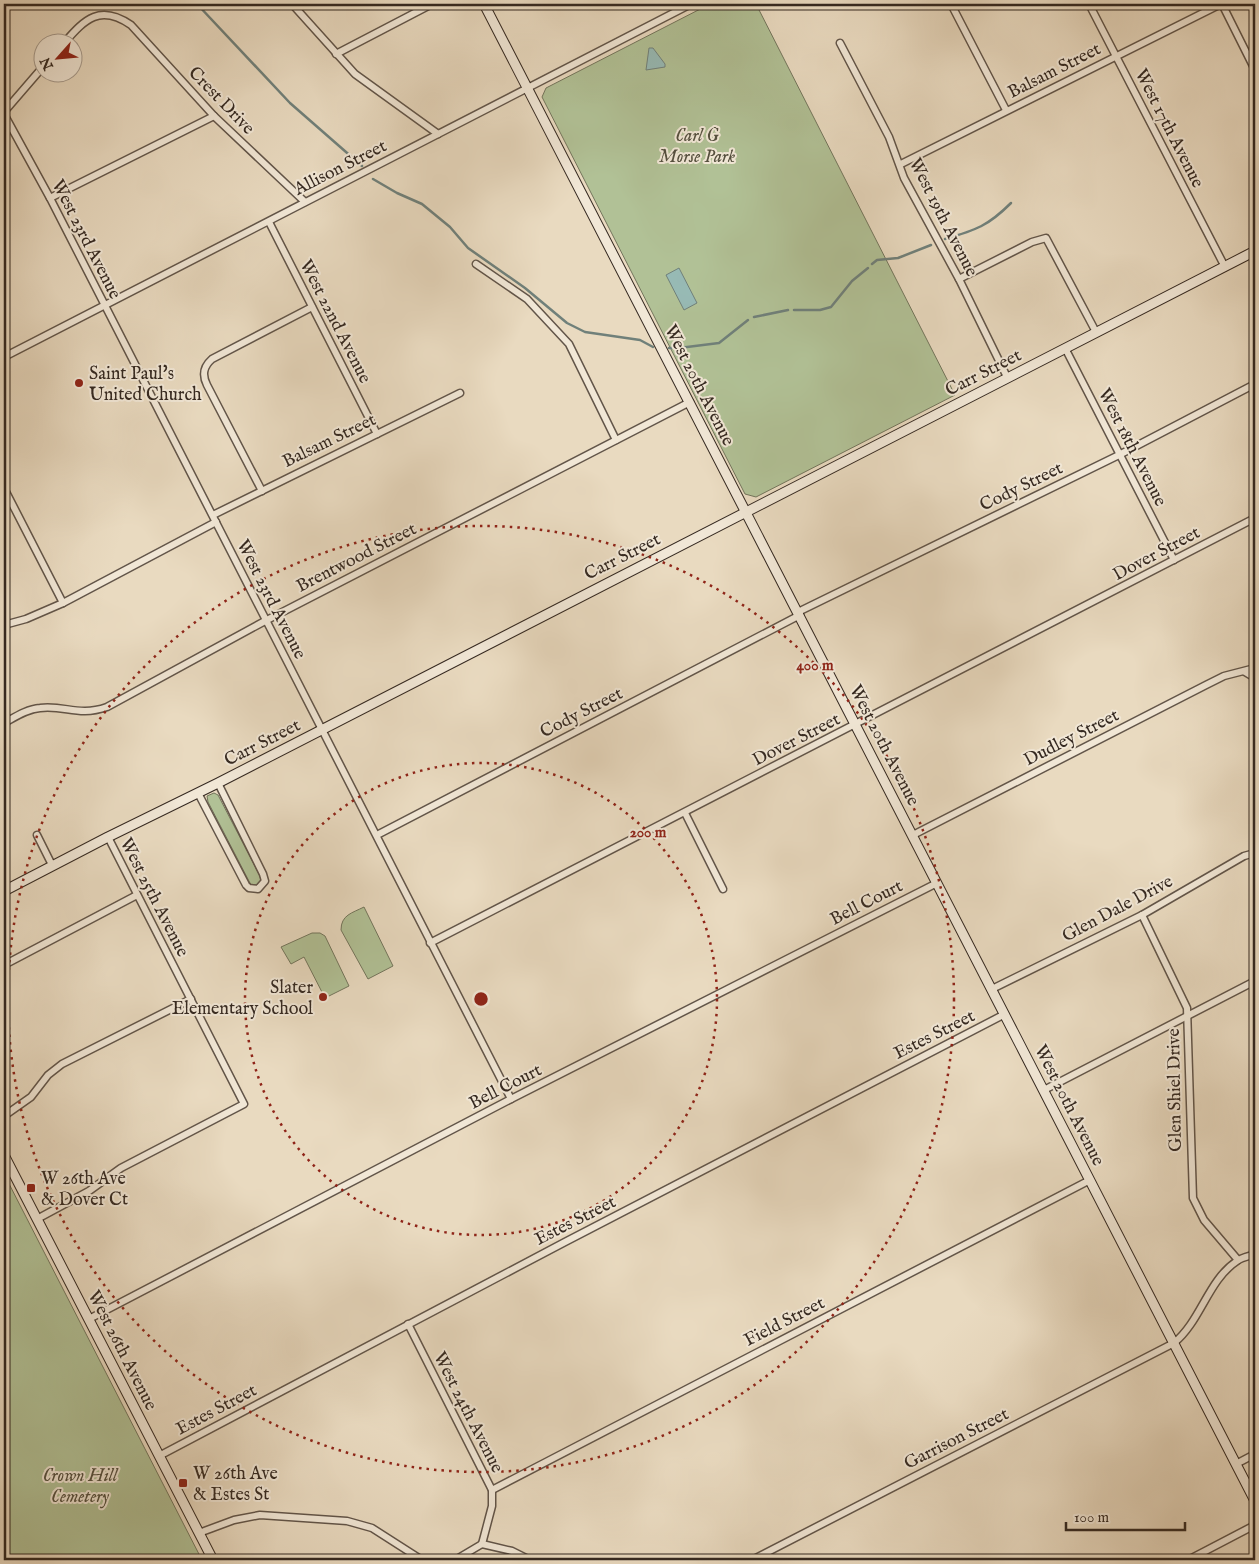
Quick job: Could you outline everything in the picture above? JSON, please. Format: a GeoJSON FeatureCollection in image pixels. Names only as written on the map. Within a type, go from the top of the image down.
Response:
{"type":"FeatureCollection","features":[{"type":"Feature","properties":{"kind":"street"},"geometry":{"type":"LineString","coordinates":[[292,4],[355,74],[438,134]]}},
{"type":"Feature","properties":{"kind":"street"},"geometry":{"type":"LineString","coordinates":[[336,54],[432,4]]}},
{"type":"Feature","properties":{"kind":"street","name":"West 20th Avenue"},"geometry":{"type":"LineString","coordinates":[[484,4],[747,511],[1255,1502]]}},
{"type":"Feature","properties":{"kind":"street","name":"Allison Street"},"geometry":{"type":"LineString","coordinates":[[6,356],[691,4]]}},
{"type":"Feature","properties":{"kind":"street"},"geometry":{"type":"LineString","coordinates":[[952,4],[1006,110]]}},
{"type":"Feature","properties":{"kind":"street","name":"West 17th Avenue"},"geometry":{"type":"LineString","coordinates":[[1089,4],[1225,267]]}},
{"type":"Feature","properties":{"kind":"street"},"geometry":{"type":"LineString","coordinates":[[1222,4],[1255,70]]}},
{"type":"Feature","properties":{"kind":"street","name":"Balsam Street"},"geometry":{"type":"LineString","coordinates":[[900,164],[1222,4]]}},
{"type":"Feature","properties":{"kind":"street","name":"Crest Drive"},"geometry":{"type":"LineString","coordinates":[[74,32],[85,20],[102,15],[120,17],[131,25],[214,116],[305,202]]}},
{"type":"Feature","properties":{"kind":"street","name":"West 19th Avenue"},"geometry":{"type":"LineString","coordinates":[[840,43],[900,164],[904,178],[958,279],[1007,377]]}},
{"type":"Feature","properties":{"kind":"street"},"geometry":{"type":"LineString","coordinates":[[4,114],[32,80]]}},
{"type":"Feature","properties":{"kind":"street","name":"West 23rd Avenue"},"geometry":{"type":"LineString","coordinates":[[4,114],[50,198],[511,1099]]}},
{"type":"Feature","properties":{"kind":"street"},"geometry":{"type":"LineString","coordinates":[[50,198],[214,116]]}},
{"type":"Feature","properties":{"kind":"street","name":"West 22nd Avenue"},"geometry":{"type":"LineString","coordinates":[[269,222],[377,434]]}},
{"type":"Feature","properties":{"kind":"street"},"geometry":{"type":"LineString","coordinates":[[958,279],[1032,242],[1046,238],[1096,332]]}},
{"type":"Feature","properties":{"kind":"street","name":"Carr Street"},"geometry":{"type":"LineString","coordinates":[[4,891],[108,837],[218,784],[1255,251]]}},
{"type":"Feature","properties":{"kind":"street"},"geometry":{"type":"LineString","coordinates":[[476,264],[527,299],[569,344],[616,440]]}},
{"type":"Feature","properties":{"kind":"street"},"geometry":{"type":"LineString","coordinates":[[262,491],[204,378],[206,365],[212,359],[312,307]]}},
{"type":"Feature","properties":{"kind":"street"},"geometry":{"type":"LineString","coordinates":[[4,348],[6,356]]}},
{"type":"Feature","properties":{"kind":"street","name":"West 18th Avenue"},"geometry":{"type":"LineString","coordinates":[[1065,348],[1174,560]]}},
{"type":"Feature","properties":{"kind":"street","name":"Cody Street"},"geometry":{"type":"LineString","coordinates":[[377,835],[799,614],[1119,455],[1255,384]]}},
{"type":"Feature","properties":{"kind":"street","name":"Balsam Street"},"geometry":{"type":"LineString","coordinates":[[212,515],[460,393]]}},
{"type":"Feature","properties":{"kind":"street","name":"Brentwood Street"},"geometry":{"type":"LineString","coordinates":[[4,723],[28,711],[40,708],[87,712],[107,707],[265,621],[690,402]]}},
{"type":"Feature","properties":{"kind":"street"},"geometry":{"type":"LineString","coordinates":[[4,488],[63,603]]}},
{"type":"Feature","properties":{"kind":"street","name":"Dover Street"},"geometry":{"type":"LineString","coordinates":[[430,943],[1255,518]]}},
{"type":"Feature","properties":{"kind":"street"},"geometry":{"type":"LineString","coordinates":[[4,625],[26,619],[63,603],[216,522]]}},
{"type":"Feature","properties":{"kind":"street","name":"Dudley Street"},"geometry":{"type":"LineString","coordinates":[[913,836],[1224,676],[1255,668]]}},
{"type":"Feature","properties":{"kind":"street"},"geometry":{"type":"LineString","coordinates":[[1245,672],[1255,678]]}},
{"type":"Feature","properties":{"kind":"street"},"geometry":{"type":"LineString","coordinates":[[198,793],[246,885],[249,888],[258,889],[265,881],[263,874],[218,784]]}},
{"type":"Feature","properties":{"kind":"street"},"geometry":{"type":"LineString","coordinates":[[685,813],[723,889]]}},
{"type":"Feature","properties":{"kind":"street"},"geometry":{"type":"LineString","coordinates":[[37,835],[52,865]]}},
{"type":"Feature","properties":{"kind":"street","name":"West 25th Avenue"},"geometry":{"type":"LineString","coordinates":[[37,1219],[81,1196],[121,1168],[244,1104],[108,837]]}},
{"type":"Feature","properties":{"kind":"street","name":"Glen Dale Drive"},"geometry":{"type":"LineString","coordinates":[[992,989],[1142,915],[1244,856],[1255,853]]}},
{"type":"Feature","properties":{"kind":"street","name":"Bell Court"},"geometry":{"type":"LineString","coordinates":[[89,1319],[511,1099],[937,882]]}},
{"type":"Feature","properties":{"kind":"street"},"geometry":{"type":"LineString","coordinates":[[4,964],[136,895]]}},
{"type":"Feature","properties":{"kind":"street","name":"Glen Shiel Drive"},"geometry":{"type":"LineString","coordinates":[[1142,915],[1180,990],[1187,1015],[1193,1198],[1204,1220],[1238,1260]]}},
{"type":"Feature","properties":{"kind":"street"},"geometry":{"type":"LineString","coordinates":[[1044,1090],[1255,981]]}},
{"type":"Feature","properties":{"kind":"street"},"geometry":{"type":"LineString","coordinates":[[4,1116],[31,1097],[48,1074],[62,1064],[191,999]]}},
{"type":"Feature","properties":{"kind":"street","name":"Estes Street"},"geometry":{"type":"LineString","coordinates":[[159,1456],[408,1324],[1005,1014]]}},
{"type":"Feature","properties":{"kind":"street","name":"West 26th Avenue"},"geometry":{"type":"LineString","coordinates":[[4,1154],[213,1560]]}},
{"type":"Feature","properties":{"kind":"street","name":"Field Street"},"geometry":{"type":"LineString","coordinates":[[492,1490],[1090,1180]]}},
{"type":"Feature","properties":{"kind":"street"},"geometry":{"type":"LineString","coordinates":[[1174,1343],[1195,1319],[1222,1276],[1238,1260],[1255,1254]]}},
{"type":"Feature","properties":{"kind":"street","name":"West 24th Avenue"},"geometry":{"type":"LineString","coordinates":[[408,1324],[492,1490],[492,1506],[482,1544]]}},
{"type":"Feature","properties":{"kind":"street","name":"Garrison Street"},"geometry":{"type":"LineString","coordinates":[[752,1560],[1174,1343]]}},
{"type":"Feature","properties":{"kind":"street"},"geometry":{"type":"LineString","coordinates":[[1236,1464],[1255,1454]]}},
{"type":"Feature","properties":{"kind":"street"},"geometry":{"type":"LineString","coordinates":[[199,1533],[234,1520],[260,1515],[347,1521],[372,1528],[422,1560]]}},
{"type":"Feature","properties":{"kind":"street"},"geometry":{"type":"LineString","coordinates":[[1188,1560],[1255,1525]]}},
{"type":"Feature","properties":{"kind":"street"},"geometry":{"type":"LineString","coordinates":[[455,1560],[482,1544],[512,1551],[530,1560]]}},
{"type":"Feature","properties":{"kind":"green space","name":"Carl G Morse Park"},"geometry":{"type":"Polygon","coordinates":[[[710,4],[756,4],[955,395],[756,497],[745,494],[542,97],[546,88],[710,4]]]}},
{"type":"Feature","properties":{"kind":"green space"},"geometry":{"type":"Polygon","coordinates":[[[214,793],[218,795],[260,876],[261,881],[257,885],[251,885],[208,802],[207,796],[214,793]]]}},
{"type":"Feature","properties":{"kind":"green space"},"geometry":{"type":"Polygon","coordinates":[[[364,907],[393,966],[368,979],[341,930],[341,925],[345,918],[364,907]]]}},
{"type":"Feature","properties":{"kind":"green space"},"geometry":{"type":"Polygon","coordinates":[[[312,933],[320,933],[325,936],[349,986],[325,998],[304,957],[291,964],[281,947],[312,933]]]}},
{"type":"Feature","properties":{"kind":"green space","name":"Crown Hill Cemetery"},"geometry":{"type":"Polygon","coordinates":[[[4,1174],[202,1560],[4,1560],[4,1174]]]}},
{"type":"Feature","properties":{"kind":"water"},"geometry":{"type":"Polygon","coordinates":[[[649,48],[653,48],[665,64],[665,67],[646,70],[649,48]]]}},
{"type":"Feature","properties":{"kind":"water"},"geometry":{"type":"Polygon","coordinates":[[[679,268],[697,303],[684,310],[666,275],[679,268]]]}},
{"type":"Feature","properties":{"kind":"waterway"},"geometry":{"type":"LineString","coordinates":[[4,16],[13,4]]}},
{"type":"Feature","properties":{"kind":"waterway"},"geometry":{"type":"LineString","coordinates":[[197,4],[290,103],[362,166]]}},
{"type":"Feature","properties":{"kind":"waterway"},"geometry":{"type":"LineString","coordinates":[[373,179],[397,193],[422,204],[450,227],[468,248],[525,288],[567,323],[585,332],[640,340],[653,347]]}},
{"type":"Feature","properties":{"kind":"waterway"},"geometry":{"type":"LineString","coordinates":[[945,239],[981,226],[1011,203]]}},
{"type":"Feature","properties":{"kind":"waterway"},"geometry":{"type":"LineString","coordinates":[[872,264],[877,260],[898,258],[931,245]]}},
{"type":"Feature","properties":{"kind":"waterway"},"geometry":{"type":"LineString","coordinates":[[794,310],[820,310],[831,307],[852,281],[868,268]]}},
{"type":"Feature","properties":{"kind":"waterway"},"geometry":{"type":"LineString","coordinates":[[754,317],[788,310]]}},
{"type":"Feature","properties":{"kind":"waterway"},"geometry":{"type":"LineString","coordinates":[[679,348],[719,343],[748,320]]}},
{"type":"Feature","properties":{"kind":"waterway"},"geometry":{"type":"LineString","coordinates":[[669,348],[674,348]]}},
{"type":"Feature","properties":{"kind":"place","name":"Saint Paul's United Church"},"geometry":{"type":"Point","coordinates":[79,383]}},
{"type":"Feature","properties":{"kind":"place","name":"Slater Elementary School"},"geometry":{"type":"Point","coordinates":[323,997]}},
{"type":"Feature","properties":{"kind":"place","name":"W 26th Ave & Dover Ct"},"geometry":{"type":"Point","coordinates":[31,1188]}},
{"type":"Feature","properties":{"kind":"place","name":"W 26th Ave & Estes St"},"geometry":{"type":"Point","coordinates":[183,1483]}}]}
